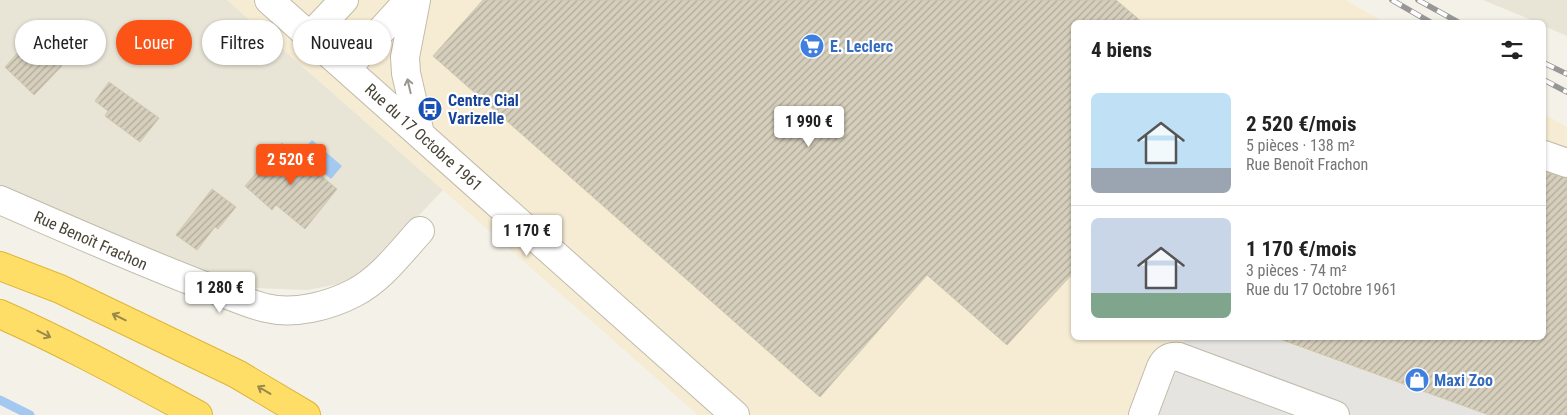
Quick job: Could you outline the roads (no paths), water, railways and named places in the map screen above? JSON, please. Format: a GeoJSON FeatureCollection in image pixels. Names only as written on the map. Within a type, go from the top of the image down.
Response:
{"type":"FeatureCollection","features":[{"type":"Feature","properties":{"kind":"highway"},"geometry":{"type":"LineString","coordinates":[[0,266],[60,289],[237,374],[306,415]]}},
{"type":"Feature","properties":{"kind":"highway"},"geometry":{"type":"LineString","coordinates":[[0,314],[33,328],[198,415]]}},
{"type":"Feature","properties":{"kind":"street","name":"Rue du 17 Octobre 1961"},"geometry":{"type":"LineString","coordinates":[[269,0],[293,21]]}},
{"type":"Feature","properties":{"kind":"street"},"geometry":{"type":"LineString","coordinates":[[325,20],[344,0]]}},
{"type":"Feature","properties":{"kind":"street"},"geometry":{"type":"LineString","coordinates":[[346,68],[409,0]]}},
{"type":"Feature","properties":{"kind":"street"},"geometry":{"type":"LineString","coordinates":[[416,0],[405,57],[406,73],[420,134]]}},
{"type":"Feature","properties":{"kind":"street","name":"Rue du 17 Octobre 1961"},"geometry":{"type":"LineString","coordinates":[[343,65],[735,415]]}},
{"type":"Feature","properties":{"kind":"street"},"geometry":{"type":"LineString","coordinates":[[1546,156],[1567,163]]}},
{"type":"Feature","properties":{"kind":"street","name":"Rue Benoît Frachon"},"geometry":{"type":"LineString","coordinates":[[0,200],[153,267],[266,308],[289,310],[324,304],[354,292],[389,266],[420,231]]}},
{"type":"Feature","properties":{"kind":"street"},"geometry":{"type":"LineString","coordinates":[[1143,415],[1169,348],[1179,357],[1335,415]]}},
{"type":"Feature","properties":{"kind":"water"},"geometry":{"type":"Polygon","coordinates":[[[312,140],[342,166],[331,179],[300,153],[312,140]]]}},
{"type":"Feature","properties":{"kind":"waterway"},"geometry":{"type":"LineString","coordinates":[[0,400],[30,415]]}},
{"type":"Feature","properties":{"kind":"railway"},"geometry":{"type":"LineString","coordinates":[[1392,0],[1427,20]]}},
{"type":"Feature","properties":{"kind":"railway"},"geometry":{"type":"LineString","coordinates":[[1418,0],[1454,20]]}},
{"type":"Feature","properties":{"kind":"railway"},"geometry":{"type":"LineString","coordinates":[[1546,64],[1567,74]]}},
{"type":"Feature","properties":{"kind":"railway"},"geometry":{"type":"LineString","coordinates":[[1546,81],[1567,92]]}},
{"type":"Feature","properties":{"kind":"place","name":"E. Leclerc"},"geometry":{"type":"Point","coordinates":[812,46]}},
{"type":"Feature","properties":{"kind":"place","name":"Centre Cial Varizelle"},"geometry":{"type":"Point","coordinates":[430,109]}},
{"type":"Feature","properties":{"kind":"place","name":"Maxi Zoo"},"geometry":{"type":"Point","coordinates":[1417,380]}}]}
